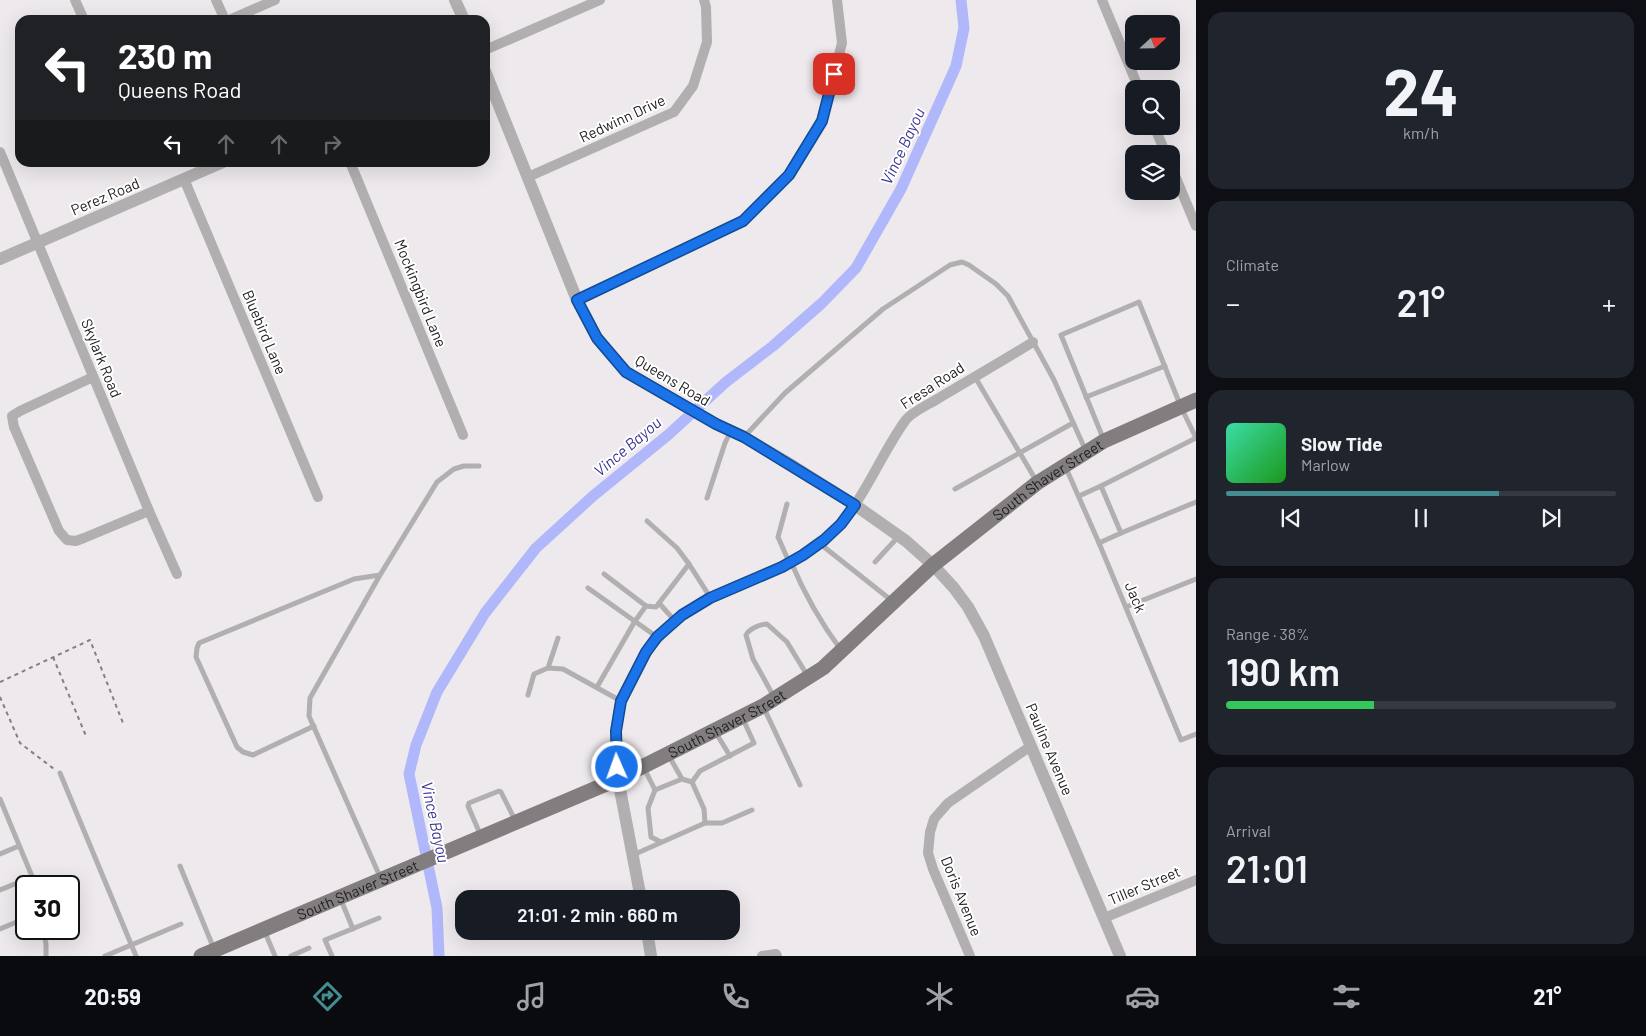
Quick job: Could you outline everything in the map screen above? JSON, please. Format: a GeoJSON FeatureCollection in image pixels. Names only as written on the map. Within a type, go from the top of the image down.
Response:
{"type":"FeatureCollection","features":[{"type":"Feature","properties":{"kind":"main road","name":"South Shaver Street"},"geometry":{"type":"LineString","coordinates":[[208,953],[643,768],[769,702],[823,668],[933,565],[1037,483],[1104,441],[1196,400]]}},
{"type":"Feature","properties":{"kind":"street"},"geometry":{"type":"LineString","coordinates":[[75,0],[82,15]]}},
{"type":"Feature","properties":{"kind":"street"},"geometry":{"type":"LineString","coordinates":[[216,0],[223,15]]}},
{"type":"Feature","properties":{"kind":"street"},"geometry":{"type":"LineString","coordinates":[[240,15],[275,0]]}},
{"type":"Feature","properties":{"kind":"street"},"geometry":{"type":"LineString","coordinates":[[455,0],[462,15]]}},
{"type":"Feature","properties":{"kind":"street"},"geometry":{"type":"LineString","coordinates":[[490,48],[600,0]]}},
{"type":"Feature","properties":{"kind":"street","name":"Redwinn Drive"},"geometry":{"type":"LineString","coordinates":[[528,177],[674,112],[692,86],[708,42],[704,0]]}},
{"type":"Feature","properties":{"kind":"street"},"geometry":{"type":"LineString","coordinates":[[577,300],[743,221],[789,175],[822,121],[842,43],[837,0]]}},
{"type":"Feature","properties":{"kind":"street"},"geometry":{"type":"LineString","coordinates":[[1102,0],[1135,80]]}},
{"type":"Feature","properties":{"kind":"street","name":"Queens Road"},"geometry":{"type":"LineString","coordinates":[[490,83],[577,300],[597,338],[626,372],[663,395],[744,437],[855,505],[899,536],[933,565]]}},
{"type":"Feature","properties":{"kind":"street","name":"Skylark Road"},"geometry":{"type":"LineString","coordinates":[[0,152],[177,574]]}},
{"type":"Feature","properties":{"kind":"street","name":"Perez Road"},"geometry":{"type":"LineString","coordinates":[[0,259],[212,167]]}},
{"type":"Feature","properties":{"kind":"street","name":"Mockingbird Lane"},"geometry":{"type":"LineString","coordinates":[[352,167],[463,435]]}},
{"type":"Feature","properties":{"kind":"street","name":"Bluebird Lane"},"geometry":{"type":"LineString","coordinates":[[184,179],[318,497]]}},
{"type":"Feature","properties":{"kind":"street"},"geometry":{"type":"LineString","coordinates":[[1180,188],[1196,226]]}},
{"type":"Feature","properties":{"kind":"street","name":"Fresa Road"},"geometry":{"type":"LineString","coordinates":[[618,779],[616,731],[621,701],[646,652],[657,637],[682,615],[710,598],[790,562],[819,543],[841,524],[855,505],[906,419],[1033,342]]}},
{"type":"Feature","properties":{"kind":"street"},"geometry":{"type":"LineString","coordinates":[[93,376],[12,416],[14,427],[59,531],[67,540],[76,541],[149,511]]}},
{"type":"Feature","properties":{"kind":"street","name":"Pauline Avenue"},"geometry":{"type":"LineString","coordinates":[[933,565],[968,607],[984,636],[1120,956]]}},
{"type":"Feature","properties":{"kind":"street","name":"Doris Avenue"},"geometry":{"type":"LineString","coordinates":[[970,956],[933,869],[928,853],[930,832],[934,819],[948,803],[1031,746]]}},
{"type":"Feature","properties":{"kind":"street"},"geometry":{"type":"LineString","coordinates":[[618,779],[639,890]]}},
{"type":"Feature","properties":{"kind":"street","name":"Tiller Street"},"geometry":{"type":"LineString","coordinates":[[1104,918],[1196,880]]}},
{"type":"Feature","properties":{"kind":"street"},"geometry":{"type":"LineString","coordinates":[[648,940],[651,956]]}},
{"type":"Feature","properties":{"kind":"street"},"geometry":{"type":"LineString","coordinates":[[762,956],[776,954],[777,956]]}},
{"type":"Feature","properties":{"kind":"lane"},"geometry":{"type":"LineString","coordinates":[[744,437],[785,394],[883,309],[956,262],[962,262],[970,265],[996,284],[1008,296],[1054,380],[1086,452]]}},
{"type":"Feature","properties":{"kind":"lane"},"geometry":{"type":"LineString","coordinates":[[1079,496],[1196,438],[1181,407],[1139,302],[1061,335],[1104,441]]}},
{"type":"Feature","properties":{"kind":"lane"},"geometry":{"type":"LineString","coordinates":[[1086,397],[1164,366]]}},
{"type":"Feature","properties":{"kind":"lane"},"geometry":{"type":"LineString","coordinates":[[975,377],[1037,483]]}},
{"type":"Feature","properties":{"kind":"lane"},"geometry":{"type":"LineString","coordinates":[[955,489],[1073,423]]}},
{"type":"Feature","properties":{"kind":"lane"},"geometry":{"type":"LineString","coordinates":[[707,498],[725,443],[731,431]]}},
{"type":"Feature","properties":{"kind":"lane","name":"Jack"},"geometry":{"type":"LineString","coordinates":[[1065,465],[1181,740],[1196,734]]}},
{"type":"Feature","properties":{"kind":"lane"},"geometry":{"type":"LineString","coordinates":[[382,880],[309,716],[310,698],[380,575],[437,482],[454,468],[479,466]]}},
{"type":"Feature","properties":{"kind":"lane"},"geometry":{"type":"LineString","coordinates":[[1101,486],[1121,534]]}},
{"type":"Feature","properties":{"kind":"lane"},"geometry":{"type":"LineString","coordinates":[[1099,543],[1196,502]]}},
{"type":"Feature","properties":{"kind":"lane"},"geometry":{"type":"LineString","coordinates":[[787,504],[778,537],[823,625],[841,651]]}},
{"type":"Feature","properties":{"kind":"lane"},"geometry":{"type":"LineString","coordinates":[[647,521],[677,548],[710,598]]}},
{"type":"Feature","properties":{"kind":"lane"},"geometry":{"type":"LineString","coordinates":[[874,562],[899,536]]}},
{"type":"Feature","properties":{"kind":"lane"},"geometry":{"type":"LineString","coordinates":[[819,543],[894,602]]}},
{"type":"Feature","properties":{"kind":"lane"},"geometry":{"type":"LineString","coordinates":[[604,574],[646,606],[656,607],[689,564]]}},
{"type":"Feature","properties":{"kind":"lane"},"geometry":{"type":"LineString","coordinates":[[861,576],[865,571]]}},
{"type":"Feature","properties":{"kind":"lane"},"geometry":{"type":"LineString","coordinates":[[314,726],[253,754],[243,752],[236,747],[196,657],[199,643],[354,579],[380,575]]}},
{"type":"Feature","properties":{"kind":"lane"},"geometry":{"type":"LineString","coordinates":[[1126,607],[1196,579]]}},
{"type":"Feature","properties":{"kind":"lane"},"geometry":{"type":"LineString","coordinates":[[588,588],[657,637]]}},
{"type":"Feature","properties":{"kind":"lane"},"geometry":{"type":"LineString","coordinates":[[659,603],[675,621]]}},
{"type":"Feature","properties":{"kind":"lane"},"geometry":{"type":"LineString","coordinates":[[597,687],[635,621],[646,606]]}},
{"type":"Feature","properties":{"kind":"lane"},"geometry":{"type":"LineString","coordinates":[[800,785],[753,659],[746,635],[748,631],[762,624],[767,624],[787,642],[808,677]]}},
{"type":"Feature","properties":{"kind":"lane"},"geometry":{"type":"LineString","coordinates":[[548,668],[558,638]]}},
{"type":"Feature","properties":{"kind":"lane"},"geometry":{"type":"LineString","coordinates":[[528,695],[534,674],[548,668],[563,669],[621,701]]}},
{"type":"Feature","properties":{"kind":"lane"},"geometry":{"type":"LineString","coordinates":[[692,782],[700,771],[754,743],[742,717]]}},
{"type":"Feature","properties":{"kind":"lane"},"geometry":{"type":"LineString","coordinates":[[715,731],[730,756]]}},
{"type":"Feature","properties":{"kind":"lane"},"geometry":{"type":"LineString","coordinates":[[668,755],[682,779]]}},
{"type":"Feature","properties":{"kind":"lane"},"geometry":{"type":"LineString","coordinates":[[643,768],[656,790]]}},
{"type":"Feature","properties":{"kind":"lane"},"geometry":{"type":"LineString","coordinates":[[60,773],[136,956]]}},
{"type":"Feature","properties":{"kind":"lane"},"geometry":{"type":"LineString","coordinates":[[661,842],[652,838],[648,808],[656,790],[682,779],[692,782],[704,809],[705,823]]}},
{"type":"Feature","properties":{"kind":"lane"},"geometry":{"type":"LineString","coordinates":[[482,838],[468,806],[469,803],[499,791],[516,823]]}},
{"type":"Feature","properties":{"kind":"lane"},"geometry":{"type":"LineString","coordinates":[[0,800],[31,875]]}},
{"type":"Feature","properties":{"kind":"lane"},"geometry":{"type":"LineString","coordinates":[[633,855],[691,831],[705,823],[722,824],[752,810]]}},
{"type":"Feature","properties":{"kind":"lane"},"geometry":{"type":"LineString","coordinates":[[0,818],[7,815]]}},
{"type":"Feature","properties":{"kind":"lane"},"geometry":{"type":"LineString","coordinates":[[0,854],[19,846]]}},
{"type":"Feature","properties":{"kind":"lane"},"geometry":{"type":"LineString","coordinates":[[180,866],[208,953]]}},
{"type":"Feature","properties":{"kind":"lane"},"geometry":{"type":"LineString","coordinates":[[0,890],[15,884]]}},
{"type":"Feature","properties":{"kind":"lane"},"geometry":{"type":"LineString","coordinates":[[340,898],[353,929]]}},
{"type":"Feature","properties":{"kind":"lane"},"geometry":{"type":"LineString","coordinates":[[332,956],[326,940],[379,918]]}},
{"type":"Feature","properties":{"kind":"lane"},"geometry":{"type":"LineString","coordinates":[[0,929],[15,923]]}},
{"type":"Feature","properties":{"kind":"lane"},"geometry":{"type":"LineString","coordinates":[[106,956],[181,924]]}},
{"type":"Feature","properties":{"kind":"lane"},"geometry":{"type":"LineString","coordinates":[[264,930],[276,956]]}},
{"type":"Feature","properties":{"kind":"lane"},"geometry":{"type":"LineString","coordinates":[[45,940],[46,956]]}},
{"type":"Feature","properties":{"kind":"lane"},"geometry":{"type":"LineString","coordinates":[[291,956],[309,948]]}},
{"type":"Feature","properties":{"kind":"path"},"geometry":{"type":"LineString","coordinates":[[0,682],[90,640],[123,723]]}},
{"type":"Feature","properties":{"kind":"path"},"geometry":{"type":"LineString","coordinates":[[53,657],[86,736]]}},
{"type":"Feature","properties":{"kind":"path"},"geometry":{"type":"LineString","coordinates":[[0,698],[20,743],[60,773]]}},
{"type":"Feature","properties":{"kind":"waterway","name":"Vince Bayou"},"geometry":{"type":"LineString","coordinates":[[439,956],[437,908],[409,774],[416,745],[437,692],[485,613],[536,548],[593,496],[668,435],[726,382],[773,346],[822,303],[856,268],[901,189],[956,66],[964,28],[961,0]]}},
{"type":"Feature","properties":{"kind":"route"},"geometry":{"type":"LineString","coordinates":[[617,767],[616,731],[621,701],[635,671],[657,637],[682,615],[710,598],[782,567],[803,555],[824,540],[841,524],[855,505],[744,437],[663,395],[626,372],[597,338],[577,300],[743,221],[789,175],[822,121],[834,74]]}}]}
